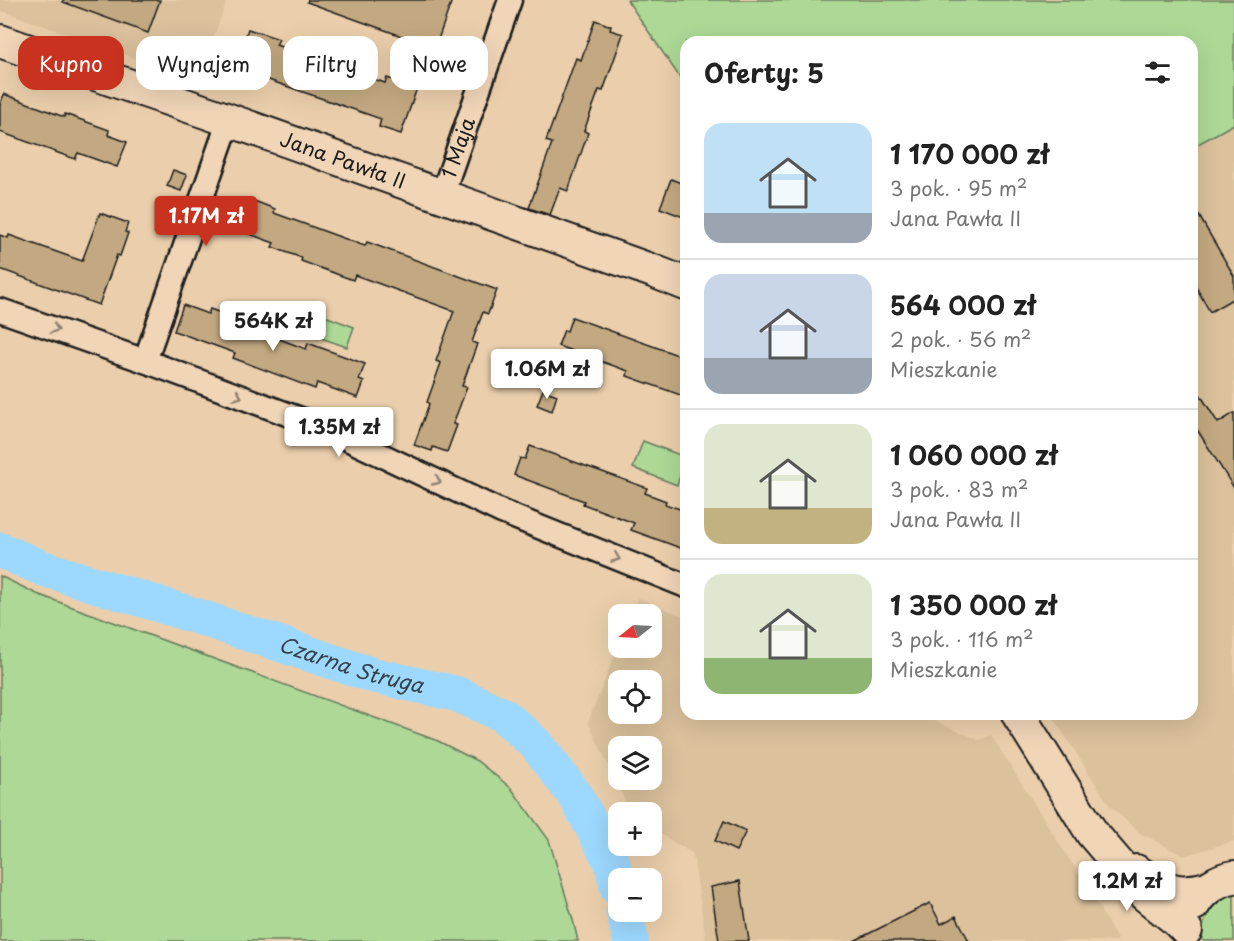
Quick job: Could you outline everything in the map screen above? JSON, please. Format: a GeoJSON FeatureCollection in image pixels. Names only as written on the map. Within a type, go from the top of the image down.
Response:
{"type":"FeatureCollection","features":[{"type":"Feature","properties":{"kind":"street","name":"1 Maja"},"geometry":{"type":"LineString","coordinates":[[442,195],[510,0]]}},
{"type":"Feature","properties":{"kind":"street","name":"Jana Pawła II"},"geometry":{"type":"LineString","coordinates":[[0,41],[442,195],[680,282]]}},
{"type":"Feature","properties":{"kind":"street"},"geometry":{"type":"LineString","coordinates":[[145,361],[229,120]]}},
{"type":"Feature","properties":{"kind":"street"},"geometry":{"type":"LineString","coordinates":[[0,310],[145,361],[320,427],[502,512],[680,584]]}},
{"type":"Feature","properties":{"kind":"street"},"geometry":{"type":"LineString","coordinates":[[1022,720],[1092,833],[1145,896],[1176,919],[1186,936]]}},
{"type":"Feature","properties":{"kind":"street"},"geometry":{"type":"LineString","coordinates":[[1110,855],[1169,889],[1187,892],[1221,882]]}},
{"type":"Feature","properties":{"kind":"street"},"geometry":{"type":"LineString","coordinates":[[1186,936],[1189,914],[1197,900],[1221,882]]}},
{"type":"Feature","properties":{"kind":"shaded area"},"geometry":{"type":"Polygon","coordinates":[[[0,0],[227,0],[214,36],[136,36],[136,59],[124,54],[124,36],[73,36],[0,10],[0,0]]]}},
{"type":"Feature","properties":{"kind":"shaded area"},"geometry":{"type":"Polygon","coordinates":[[[1234,124],[1234,841],[1184,856],[1140,833],[1110,806],[1055,720],[1198,720],[1198,144],[1234,124]]]}},
{"type":"Feature","properties":{"kind":"shaded area"},"geometry":{"type":"Polygon","coordinates":[[[638,598],[653,604],[636,604],[638,598]]]}},
{"type":"Feature","properties":{"kind":"shaded area"},"geometry":{"type":"Polygon","coordinates":[[[662,608],[680,615],[680,720],[932,720],[979,740],[991,735],[1098,905],[1118,941],[706,941],[693,854],[662,835],[662,802],[626,802],[620,790],[662,790],[662,736],[608,736],[608,764],[588,722],[608,672],[608,724],[662,724],[662,670],[609,670],[614,658],[662,658],[662,608]]]}},
{"type":"Feature","properties":{"kind":"green space"},"geometry":{"type":"Polygon","coordinates":[[[627,0],[1234,0],[1234,124],[1198,144],[1198,36],[680,36],[680,78],[627,0]]]}},
{"type":"Feature","properties":{"kind":"green space"},"geometry":{"type":"Polygon","coordinates":[[[322,315],[354,327],[347,347],[315,336],[322,315]]]}},
{"type":"Feature","properties":{"kind":"green space"},"geometry":{"type":"Polygon","coordinates":[[[643,441],[680,455],[680,476],[677,485],[633,468],[643,441]]]}},
{"type":"Feature","properties":{"kind":"green space"},"geometry":{"type":"Polygon","coordinates":[[[0,576],[37,594],[438,741],[477,761],[511,788],[549,840],[578,941],[0,941],[0,576]]]}},
{"type":"Feature","properties":{"kind":"green space"},"geometry":{"type":"Polygon","coordinates":[[[1234,893],[1234,941],[1203,941],[1202,933],[1206,918],[1220,900],[1234,893]]]}},
{"type":"Feature","properties":{"kind":"building"},"geometry":{"type":"Polygon","coordinates":[[[63,0],[160,0],[148,33],[63,2],[63,0]]]}},
{"type":"Feature","properties":{"kind":"building"},"geometry":{"type":"Polygon","coordinates":[[[308,0],[452,0],[439,36],[402,36],[307,2],[308,0]]]}},
{"type":"Feature","properties":{"kind":"building"},"geometry":{"type":"Polygon","coordinates":[[[595,20],[611,26],[610,30],[623,34],[603,91],[599,90],[584,131],[588,133],[568,191],[560,188],[550,215],[529,208],[552,143],[546,141],[576,58],[581,60],[595,20]]]}},
{"type":"Feature","properties":{"kind":"building"},"geometry":{"type":"Polygon","coordinates":[[[248,29],[270,36],[246,36],[248,29]]]}},
{"type":"Feature","properties":{"kind":"building"},"geometry":{"type":"Polygon","coordinates":[[[271,36],[279,39],[276,45],[283,47],[283,85],[271,81],[271,36]]]}},
{"type":"Feature","properties":{"kind":"building"},"geometry":{"type":"Polygon","coordinates":[[[387,78],[390,79],[390,90],[416,90],[401,134],[379,127],[381,119],[297,90],[378,90],[378,81],[385,83],[387,78]]]}},
{"type":"Feature","properties":{"kind":"building"},"geometry":{"type":"Polygon","coordinates":[[[4,94],[64,117],[65,114],[109,130],[108,135],[127,142],[117,167],[78,153],[75,159],[0,132],[0,105],[4,94]]]}},
{"type":"Feature","properties":{"kind":"building"},"geometry":{"type":"Polygon","coordinates":[[[173,170],[187,175],[181,191],[167,186],[173,170]]]}},
{"type":"Feature","properties":{"kind":"building"},"geometry":{"type":"Polygon","coordinates":[[[671,179],[680,183],[680,216],[660,208],[671,179]]]}},
{"type":"Feature","properties":{"kind":"building"},"geometry":{"type":"Polygon","coordinates":[[[249,199],[275,209],[274,213],[365,246],[367,242],[497,290],[488,314],[483,312],[472,342],[477,344],[462,386],[467,387],[453,424],[457,425],[447,452],[433,447],[432,451],[414,445],[441,363],[436,361],[454,311],[355,275],[353,280],[301,261],[302,258],[272,247],[274,243],[233,228],[239,211],[244,213],[249,199]]]}},
{"type":"Feature","properties":{"kind":"building"},"geometry":{"type":"Polygon","coordinates":[[[100,213],[128,223],[125,232],[128,233],[120,256],[117,255],[99,305],[0,269],[0,235],[8,238],[9,235],[82,261],[100,213]]]}},
{"type":"Feature","properties":{"kind":"building"},"geometry":{"type":"Polygon","coordinates":[[[1198,214],[1234,276],[1234,298],[1210,312],[1198,291],[1198,214]]]}},
{"type":"Feature","properties":{"kind":"building"},"geometry":{"type":"Polygon","coordinates":[[[183,305],[208,314],[210,309],[267,330],[266,334],[306,349],[308,343],[365,364],[359,380],[364,382],[358,398],[317,383],[315,389],[233,358],[235,353],[174,331],[183,305]]]}},
{"type":"Feature","properties":{"kind":"building"},"geometry":{"type":"Polygon","coordinates":[[[572,317],[680,356],[680,395],[627,376],[628,371],[558,346],[564,330],[567,331],[572,317]]]}},
{"type":"Feature","properties":{"kind":"building"},"geometry":{"type":"Polygon","coordinates":[[[543,390],[557,395],[552,411],[537,405],[543,390]]]}},
{"type":"Feature","properties":{"kind":"building"},"geometry":{"type":"Polygon","coordinates":[[[1198,391],[1218,423],[1234,413],[1234,488],[1198,431],[1198,391]]]}},
{"type":"Feature","properties":{"kind":"building"},"geometry":{"type":"Polygon","coordinates":[[[530,446],[647,488],[645,493],[680,509],[680,548],[631,530],[634,523],[583,504],[584,501],[514,475],[520,458],[525,459],[530,446]]]}},
{"type":"Feature","properties":{"kind":"building"},"geometry":{"type":"Polygon","coordinates":[[[724,821],[746,831],[736,851],[715,841],[724,821]]]}},
{"type":"Feature","properties":{"kind":"building"},"geometry":{"type":"Polygon","coordinates":[[[740,881],[749,941],[719,941],[711,887],[740,881]]]}},
{"type":"Feature","properties":{"kind":"building"},"geometry":{"type":"Polygon","coordinates":[[[930,903],[941,924],[956,916],[969,941],[854,941],[930,903]]]}},
{"type":"Feature","properties":{"kind":"waterway","name":"Czarna Struga"},"geometry":{"type":"LineString","coordinates":[[0,550],[42,568],[199,617],[372,675],[457,694],[503,715],[536,744],[575,795],[613,868]]}},
{"type":"Feature","properties":{"kind":"waterway","name":"Czarna Struga"},"geometry":{"type":"LineString","coordinates":[[626,922],[631,941]]}}]}
